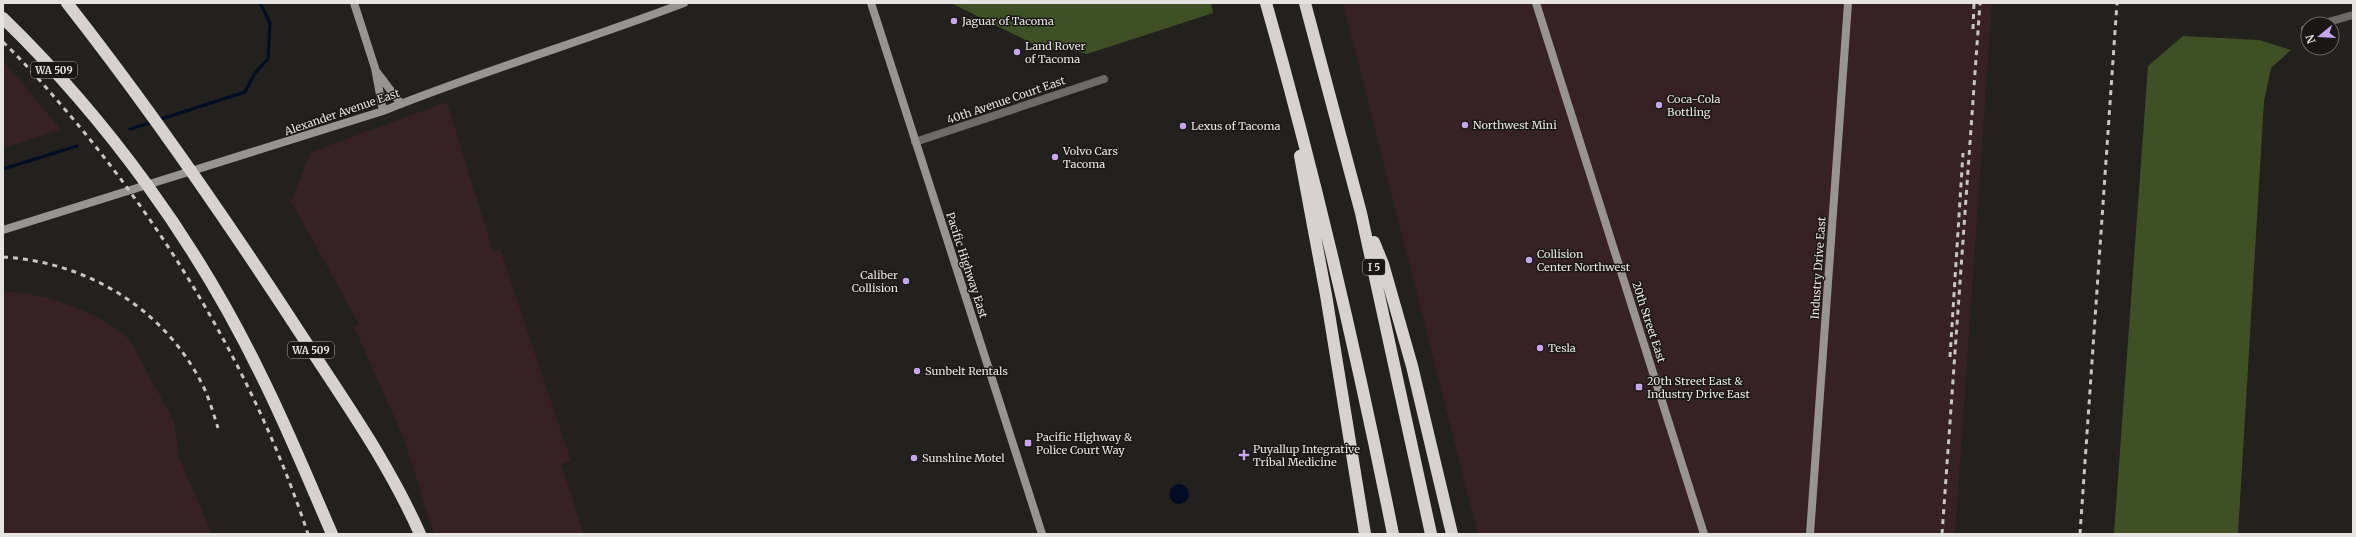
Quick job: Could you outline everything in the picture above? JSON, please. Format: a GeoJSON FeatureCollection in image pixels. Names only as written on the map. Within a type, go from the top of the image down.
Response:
{"type":"FeatureCollection","features":[{"type":"Feature","properties":{"kind":"highway","name":"WA 509"},"geometry":{"type":"LineString","coordinates":[[67,3],[140,99],[192,172],[364,429],[390,472],[420,534]]}},
{"type":"Feature","properties":{"kind":"highway"},"geometry":{"type":"LineString","coordinates":[[1266,3],[1282,59],[1342,294],[1393,534]]}},
{"type":"Feature","properties":{"kind":"highway","name":"I 5"},"geometry":{"type":"LineString","coordinates":[[1305,3],[1361,213],[1431,534]]}},
{"type":"Feature","properties":{"kind":"highway","name":"WA 509"},"geometry":{"type":"LineString","coordinates":[[3,18],[59,75],[101,125],[146,184],[186,242],[233,320],[261,375],[332,534]]}},
{"type":"Feature","properties":{"kind":"highway"},"geometry":{"type":"LineString","coordinates":[[1282,59],[1326,295],[1364,534]]}},
{"type":"Feature","properties":{"kind":"highway"},"geometry":{"type":"LineString","coordinates":[[1361,213],[1383,264],[1412,366],[1452,534]]}},
{"type":"Feature","properties":{"kind":"highway"},"geometry":{"type":"LineString","coordinates":[[297,454],[324,534]]}},
{"type":"Feature","properties":{"kind":"street"},"geometry":{"type":"LineString","coordinates":[[354,3],[374,68],[383,111]]}},
{"type":"Feature","properties":{"kind":"street","name":"Alexander Avenue East"},"geometry":{"type":"LineString","coordinates":[[3,230],[383,111],[442,87],[610,31],[684,3]]}},
{"type":"Feature","properties":{"kind":"street","name":"Pacific Highway East"},"geometry":{"type":"LineString","coordinates":[[871,3],[1042,534]]}},
{"type":"Feature","properties":{"kind":"street","name":"20th Street East"},"geometry":{"type":"LineString","coordinates":[[1536,3],[1704,534]]}},
{"type":"Feature","properties":{"kind":"street","name":"Industry Drive East"},"geometry":{"type":"LineString","coordinates":[[1810,534],[1848,3]]}},
{"type":"Feature","properties":{"kind":"street"},"geometry":{"type":"LineString","coordinates":[[2340,19],[2353,15]]}},
{"type":"Feature","properties":{"kind":"street"},"geometry":{"type":"LineString","coordinates":[[374,68],[401,104]]}},
{"type":"Feature","properties":{"kind":"street","name":"40th Avenue Court East"},"geometry":{"type":"LineString","coordinates":[[915,142],[1104,79]]}},
{"type":"Feature","properties":{"kind":"shaded area"},"geometry":{"type":"Polygon","coordinates":[[[1343,3],[1992,3],[1955,534],[1478,534],[1343,3]]]}},
{"type":"Feature","properties":{"kind":"shaded area"},"geometry":{"type":"Polygon","coordinates":[[[3,61],[25,86],[61,130],[3,148],[3,61]]]}},
{"type":"Feature","properties":{"kind":"shaded area"},"geometry":{"type":"Polygon","coordinates":[[[447,102],[493,251],[500,249],[571,461],[561,464],[584,534],[434,534],[404,439],[354,327],[359,324],[291,201],[311,152],[447,102]]]}},
{"type":"Feature","properties":{"kind":"shaded area"},"geometry":{"type":"Polygon","coordinates":[[[3,292],[24,293],[52,299],[85,311],[108,323],[129,339],[174,421],[179,457],[212,534],[3,534],[3,292]]]}},
{"type":"Feature","properties":{"kind":"green space"},"geometry":{"type":"Polygon","coordinates":[[[951,3],[1211,3],[1213,13],[1087,54],[1063,48],[1048,51],[951,3]]]}},
{"type":"Feature","properties":{"kind":"green space"},"geometry":{"type":"Polygon","coordinates":[[[2183,36],[2259,40],[2291,50],[2271,68],[2264,101],[2238,534],[2114,534],[2148,66],[2183,36]]]}},
{"type":"Feature","properties":{"kind":"water"},"geometry":{"type":"Polygon","coordinates":[[[1179,484],[1186,487],[1189,494],[1186,501],[1179,504],[1172,501],[1169,494],[1172,487],[1179,484]]]}},
{"type":"Feature","properties":{"kind":"waterway"},"geometry":{"type":"LineString","coordinates":[[158,120],[245,92],[255,73],[268,59],[270,23],[260,3]]}},
{"type":"Feature","properties":{"kind":"waterway"},"geometry":{"type":"LineString","coordinates":[[130,129],[153,122]]}},
{"type":"Feature","properties":{"kind":"waterway"},"geometry":{"type":"LineString","coordinates":[[3,169],[77,146]]}},
{"type":"Feature","properties":{"kind":"railway"},"geometry":{"type":"LineString","coordinates":[[1973,29],[1974,3]]}},
{"type":"Feature","properties":{"kind":"railway"},"geometry":{"type":"LineString","coordinates":[[1942,534],[1980,3]]}},
{"type":"Feature","properties":{"kind":"railway"},"geometry":{"type":"LineString","coordinates":[[2080,534],[2117,3]]}},
{"type":"Feature","properties":{"kind":"railway"},"geometry":{"type":"LineString","coordinates":[[3,42],[22,61],[74,120],[147,215],[180,265],[239,369],[265,423],[288,478],[308,534]]}},
{"type":"Feature","properties":{"kind":"railway"},"geometry":{"type":"LineString","coordinates":[[1950,357],[1963,153]]}},
{"type":"Feature","properties":{"kind":"railway"},"geometry":{"type":"LineString","coordinates":[[3,257],[35,261],[66,269],[95,280],[122,296],[148,315],[170,337],[189,362],[205,390],[218,428]]}},
{"type":"Feature","properties":{"kind":"place","name":"Jaguar of Tacoma"},"geometry":{"type":"Point","coordinates":[954,21]}},
{"type":"Feature","properties":{"kind":"place","name":"Land Rover of Tacoma"},"geometry":{"type":"Point","coordinates":[1017,52]}},
{"type":"Feature","properties":{"kind":"place","name":"Coca-Cola Bottling"},"geometry":{"type":"Point","coordinates":[1659,105]}},
{"type":"Feature","properties":{"kind":"place","name":"Northwest Mini"},"geometry":{"type":"Point","coordinates":[1465,125]}},
{"type":"Feature","properties":{"kind":"place","name":"Lexus of Tacoma"},"geometry":{"type":"Point","coordinates":[1183,126]}},
{"type":"Feature","properties":{"kind":"place","name":"Volvo Cars Tacoma"},"geometry":{"type":"Point","coordinates":[1055,157]}},
{"type":"Feature","properties":{"kind":"place","name":"Collision Center Northwest"},"geometry":{"type":"Point","coordinates":[1529,260]}},
{"type":"Feature","properties":{"kind":"place","name":"Caliber Collision"},"geometry":{"type":"Point","coordinates":[906,281]}},
{"type":"Feature","properties":{"kind":"place","name":"Tesla"},"geometry":{"type":"Point","coordinates":[1540,348]}},
{"type":"Feature","properties":{"kind":"place","name":"Sunbelt Rentals"},"geometry":{"type":"Point","coordinates":[917,371]}},
{"type":"Feature","properties":{"kind":"place","name":"20th Street East & Industry Drive East"},"geometry":{"type":"Point","coordinates":[1639,387]}},
{"type":"Feature","properties":{"kind":"place","name":"Pacific Highway & Police Court Way"},"geometry":{"type":"Point","coordinates":[1028,443]}},
{"type":"Feature","properties":{"kind":"place","name":"Puyallup Integrative Tribal Medicine"},"geometry":{"type":"Point","coordinates":[1244,455]}},
{"type":"Feature","properties":{"kind":"place","name":"Sunshine Motel"},"geometry":{"type":"Point","coordinates":[914,458]}}]}
